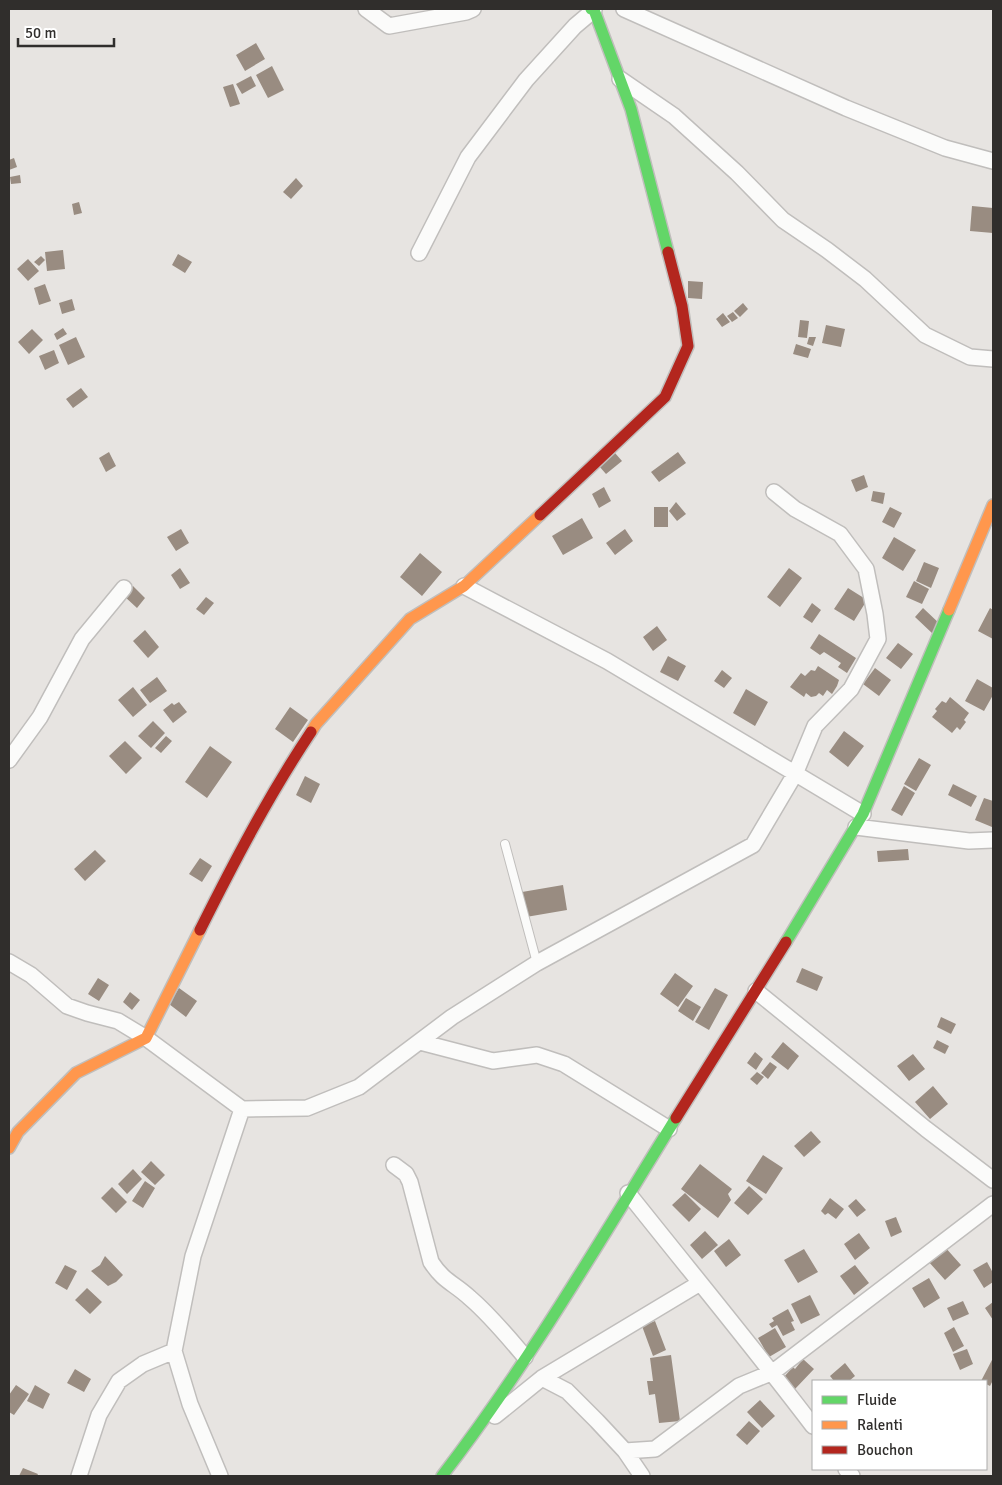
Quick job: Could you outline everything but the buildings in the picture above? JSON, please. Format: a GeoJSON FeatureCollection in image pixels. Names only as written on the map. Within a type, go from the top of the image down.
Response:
{"type":"FeatureCollection","features":[{"type":"Feature","properties":{"kind":"street"},"geometry":{"type":"LineString","coordinates":[[366,9],[389,26],[466,12],[473,9]]}},
{"type":"Feature","properties":{"kind":"street"},"geometry":{"type":"LineString","coordinates":[[624,9],[846,108],[946,148],[993,161]]}},
{"type":"Feature","properties":{"kind":"street"},"geometry":{"type":"LineString","coordinates":[[9,1148],[18,1132],[76,1072],[146,1038],[234,861],[282,776],[316,724],[410,619],[464,586],[665,397],[688,346],[682,306],[632,109],[592,10],[526,80],[468,157],[419,252]]}},
{"type":"Feature","properties":{"kind":"street"},"geometry":{"type":"LineString","coordinates":[[620,79],[674,116],[737,173],[783,220],[865,279],[925,335],[970,357],[993,359]]}},
{"type":"Feature","properties":{"kind":"street"},"geometry":{"type":"LineString","coordinates":[[9,962],[31,975],[67,1006],[118,1021],[146,1038],[242,1109],[307,1108],[360,1087],[452,1017],[537,963],[753,845],[795,774],[815,726],[851,689],[878,639],[866,569],[840,534],[795,509],[774,492]]}},
{"type":"Feature","properties":{"kind":"street"},"geometry":{"type":"LineString","coordinates":[[442,1476],[476,1432],[555,1312],[756,991],[859,821],[993,505]]}},
{"type":"Feature","properties":{"kind":"street"},"geometry":{"type":"LineString","coordinates":[[464,586],[607,661],[795,774],[859,821],[969,841],[993,840]]}},
{"type":"Feature","properties":{"kind":"street"},"geometry":{"type":"LineString","coordinates":[[9,760],[40,718],[82,639],[124,588]]}},
{"type":"Feature","properties":{"kind":"street"},"geometry":{"type":"LineString","coordinates":[[756,991],[993,1180]]}},
{"type":"Feature","properties":{"kind":"street"},"geometry":{"type":"LineString","coordinates":[[420,1042],[493,1061],[537,1055],[564,1064],[669,1129]]}},
{"type":"Feature","properties":{"kind":"street"},"geometry":{"type":"LineString","coordinates":[[220,1476],[190,1404],[174,1351],[193,1256],[242,1109]]}},
{"type":"Feature","properties":{"kind":"street"},"geometry":{"type":"LineString","coordinates":[[394,1165],[406,1174],[410,1182],[431,1262],[446,1280],[470,1298],[525,1357]]}},
{"type":"Feature","properties":{"kind":"street"},"geometry":{"type":"LineString","coordinates":[[628,1193],[773,1372],[812,1425]]}},
{"type":"Feature","properties":{"kind":"street"},"geometry":{"type":"LineString","coordinates":[[625,1451],[655,1448],[739,1386],[773,1372],[993,1204]]}},
{"type":"Feature","properties":{"kind":"street"},"geometry":{"type":"LineString","coordinates":[[476,1432],[542,1378],[700,1283]]}},
{"type":"Feature","properties":{"kind":"street"},"geometry":{"type":"LineString","coordinates":[[79,1476],[99,1414],[119,1381],[144,1364],[174,1351]]}},
{"type":"Feature","properties":{"kind":"street"},"geometry":{"type":"LineString","coordinates":[[542,1378],[567,1391],[625,1451],[642,1476]]}},
{"type":"Feature","properties":{"kind":"lane"},"geometry":{"type":"LineString","coordinates":[[505,844],[537,963]]}},
{"type":"Feature","properties":{"kind":"traffic: fast"},"geometry":{"type":"LineString","coordinates":[[591,9],[594,10],[631,109],[668,252]]}},
{"type":"Feature","properties":{"kind":"traffic: fast"},"geometry":{"type":"LineString","coordinates":[[786,942],[863,814],[949,610]]}},
{"type":"Feature","properties":{"kind":"traffic: fast"},"geometry":{"type":"LineString","coordinates":[[442,1476],[505,1389],[534,1345],[676,1118]]}},
{"type":"Feature","properties":{"kind":"traffic: slow"},"geometry":{"type":"LineString","coordinates":[[949,610],[993,505]]}},
{"type":"Feature","properties":{"kind":"traffic: slow"},"geometry":{"type":"LineString","coordinates":[[311,732],[316,724],[410,619],[464,586],[540,515]]}},
{"type":"Feature","properties":{"kind":"traffic: slow"},"geometry":{"type":"LineString","coordinates":[[9,1148],[18,1132],[76,1073],[146,1038],[200,930]]}},
{"type":"Feature","properties":{"kind":"traffic: jam"},"geometry":{"type":"LineString","coordinates":[[540,515],[665,397],[688,346],[682,306],[668,252]]}},
{"type":"Feature","properties":{"kind":"traffic: jam"},"geometry":{"type":"LineString","coordinates":[[200,930],[252,829],[311,732]]}},
{"type":"Feature","properties":{"kind":"traffic: jam"},"geometry":{"type":"LineString","coordinates":[[676,1118],[786,942]]}}]}
